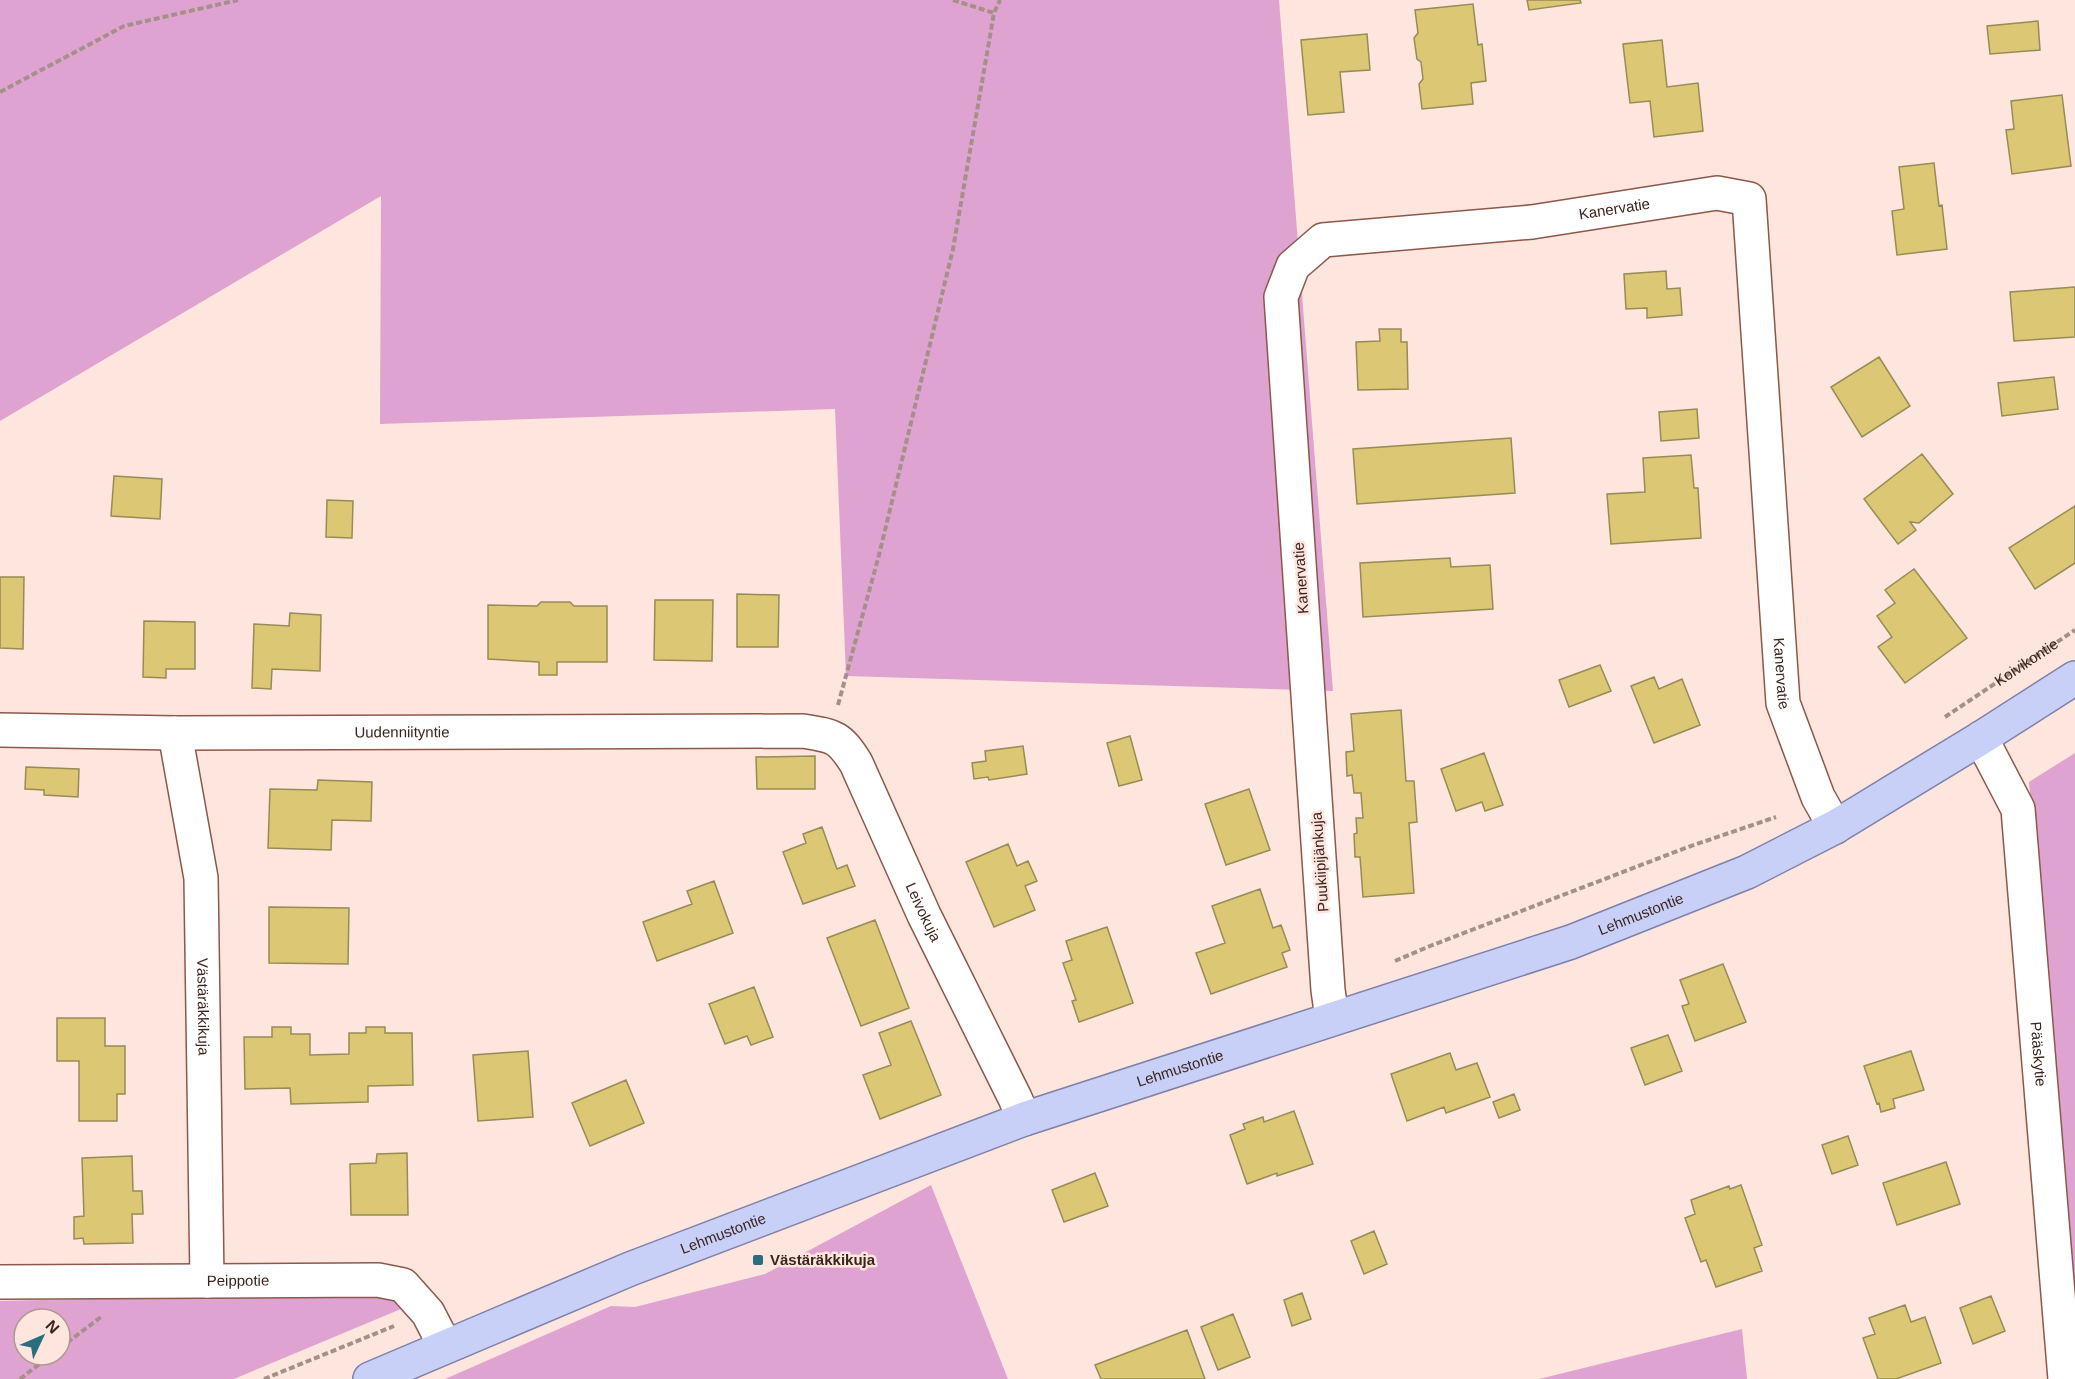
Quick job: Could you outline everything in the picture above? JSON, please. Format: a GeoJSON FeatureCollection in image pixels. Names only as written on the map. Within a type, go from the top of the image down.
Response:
{"type":"FeatureCollection","features":[{"type":"Feature","properties":{"kind":"main road"},"geometry":{"type":"LineString","coordinates":[[1981,738],[2075,678]]}},
{"type":"Feature","properties":{"kind":"main road","name":"Lehmustontie"},"geometry":{"type":"LineString","coordinates":[[370,1379],[630,1269],[1023,1119],[1570,942],[1747,872],[1835,826],[1981,738]]}},
{"type":"Feature","properties":{"kind":"street","name":"Kanervatie"},"geometry":{"type":"LineString","coordinates":[[1310,705],[1281,297],[1293,266],[1323,240],[1532,222],[1718,193],[1749,199],[1783,703],[1818,797],[1835,826]]}},
{"type":"Feature","properties":{"kind":"street","name":"Puukiipijänkuja"},"geometry":{"type":"LineString","coordinates":[[1310,705],[1328,990],[1332,1018]]}},
{"type":"Feature","properties":{"kind":"street","name":"Uudenniityntie"},"geometry":{"type":"LineString","coordinates":[[0,730],[175,733],[817,733]]}},
{"type":"Feature","properties":{"kind":"street","name":"Västäräkkikuja"},"geometry":{"type":"LineString","coordinates":[[175,733],[201,878],[207,1281]]}},
{"type":"Feature","properties":{"kind":"street","name":"Leivokuja"},"geometry":{"type":"LineString","coordinates":[[817,733],[845,746],[856,763],[924,915],[1015,1098],[1023,1119]]}},
{"type":"Feature","properties":{"kind":"street","name":"Pääskytie"},"geometry":{"type":"LineString","coordinates":[[1981,738],[2018,809],[2065,1379]]}},
{"type":"Feature","properties":{"kind":"street","name":"Peippotie"},"geometry":{"type":"LineString","coordinates":[[0,1282],[378,1280],[403,1285],[428,1313],[445,1346]]}},
{"type":"Feature","properties":{"kind":"path"},"geometry":{"type":"LineString","coordinates":[[0,92],[124,26],[238,0]]}},
{"type":"Feature","properties":{"kind":"path"},"geometry":{"type":"LineString","coordinates":[[953,0],[994,13]]}},
{"type":"Feature","properties":{"kind":"path"},"geometry":{"type":"LineString","coordinates":[[817,733],[881,543],[953,249],[994,13],[1000,0]]}},
{"type":"Feature","properties":{"kind":"path","name":"Koivikontie"},"geometry":{"type":"LineString","coordinates":[[1939,721],[2075,630]]}},
{"type":"Feature","properties":{"kind":"path"},"geometry":{"type":"LineString","coordinates":[[1389,963],[1688,847],[1779,816],[1818,797]]}},
{"type":"Feature","properties":{"kind":"path"},"geometry":{"type":"LineString","coordinates":[[20,1379],[36,1367]]}},
{"type":"Feature","properties":{"kind":"shaded area"},"geometry":{"type":"Polygon","coordinates":[[[0,0],[1279,0],[1333,691],[846,676],[835,409],[380,424],[381,196],[0,421],[0,0]]]}},
{"type":"Feature","properties":{"kind":"shaded area"},"geometry":{"type":"Polygon","coordinates":[[[2075,753],[2075,1317],[2029,782],[2075,753]]]}},
{"type":"Feature","properties":{"kind":"shaded area"},"geometry":{"type":"Polygon","coordinates":[[[931,1185],[1008,1379],[445,1379],[611,1306],[635,1307],[765,1274],[931,1185]]]}},
{"type":"Feature","properties":{"kind":"shaded area"},"geometry":{"type":"Polygon","coordinates":[[[387,1292],[401,1309],[234,1379],[0,1379],[0,1301],[387,1292]]]}},
{"type":"Feature","properties":{"kind":"shaded area"},"geometry":{"type":"Polygon","coordinates":[[[1742,1329],[1747,1379],[1539,1379],[1742,1329]]]}},
{"type":"Feature","properties":{"kind":"building"},"geometry":{"type":"Polygon","coordinates":[[[1527,0],[1580,0],[1581,3],[1529,10],[1527,0]]]}},
{"type":"Feature","properties":{"kind":"building"},"geometry":{"type":"Polygon","coordinates":[[[1473,4],[1478,45],[1482,44],[1486,81],[1471,83],[1473,104],[1422,109],[1419,84],[1423,79],[1414,38],[1418,33],[1415,10],[1473,4]]]}},
{"type":"Feature","properties":{"kind":"building"},"geometry":{"type":"Polygon","coordinates":[[[2038,21],[2040,50],[1990,54],[1987,26],[2038,21]]]}},
{"type":"Feature","properties":{"kind":"building"},"geometry":{"type":"Polygon","coordinates":[[[1367,34],[1370,70],[1340,72],[1344,112],[1308,115],[1301,40],[1367,34]]]}},
{"type":"Feature","properties":{"kind":"building"},"geometry":{"type":"Polygon","coordinates":[[[1662,40],[1667,87],[1698,83],[1703,131],[1654,137],[1650,101],[1630,103],[1623,44],[1662,40]]]}},
{"type":"Feature","properties":{"kind":"building"},"geometry":{"type":"Polygon","coordinates":[[[2062,95],[2071,166],[2012,174],[2006,130],[2014,129],[2011,101],[2062,95]]]}},
{"type":"Feature","properties":{"kind":"building"},"geometry":{"type":"Polygon","coordinates":[[[1934,163],[1947,249],[1897,255],[1892,211],[1904,209],[1899,167],[1934,163]]]}},
{"type":"Feature","properties":{"kind":"building"},"geometry":{"type":"Polygon","coordinates":[[[1666,271],[1667,289],[1680,288],[1682,315],[1647,318],[1647,308],[1626,309],[1624,274],[1666,271]]]}},
{"type":"Feature","properties":{"kind":"building"},"geometry":{"type":"Polygon","coordinates":[[[2075,287],[2075,337],[2014,341],[2010,292],[2075,287]]]}},
{"type":"Feature","properties":{"kind":"building"},"geometry":{"type":"Polygon","coordinates":[[[1379,329],[1401,329],[1401,342],[1407,342],[1408,389],[1358,390],[1356,342],[1380,341],[1379,329]]]}},
{"type":"Feature","properties":{"kind":"building"},"geometry":{"type":"Polygon","coordinates":[[[1879,357],[1910,406],[1862,437],[1831,387],[1879,357]]]}},
{"type":"Feature","properties":{"kind":"building"},"geometry":{"type":"Polygon","coordinates":[[[2054,377],[2058,409],[2002,416],[1998,383],[2054,377]]]}},
{"type":"Feature","properties":{"kind":"building"},"geometry":{"type":"Polygon","coordinates":[[[1697,409],[1699,438],[1661,441],[1659,412],[1697,409]]]}},
{"type":"Feature","properties":{"kind":"building"},"geometry":{"type":"Polygon","coordinates":[[[1511,438],[1515,493],[1357,504],[1353,449],[1511,438]]]}},
{"type":"Feature","properties":{"kind":"building"},"geometry":{"type":"Polygon","coordinates":[[[1922,454],[1953,494],[1919,523],[1910,522],[1916,530],[1898,544],[1864,499],[1922,454]]]}},
{"type":"Feature","properties":{"kind":"building"},"geometry":{"type":"Polygon","coordinates":[[[1691,455],[1694,488],[1698,488],[1701,538],[1611,544],[1607,494],[1645,492],[1643,458],[1691,455]]]}},
{"type":"Feature","properties":{"kind":"building"},"geometry":{"type":"Polygon","coordinates":[[[114,476],[162,479],[160,519],[111,516],[114,476]]]}},
{"type":"Feature","properties":{"kind":"building"},"geometry":{"type":"Polygon","coordinates":[[[327,500],[353,501],[352,538],[326,537],[327,500]]]}},
{"type":"Feature","properties":{"kind":"building"},"geometry":{"type":"Polygon","coordinates":[[[2075,506],[2075,563],[2035,589],[2009,548],[2075,506]]]}},
{"type":"Feature","properties":{"kind":"building"},"geometry":{"type":"Polygon","coordinates":[[[1450,558],[1451,567],[1490,565],[1493,609],[1363,617],[1360,563],[1450,558]]]}},
{"type":"Feature","properties":{"kind":"building"},"geometry":{"type":"Polygon","coordinates":[[[1914,569],[1967,638],[1905,683],[1878,647],[1892,637],[1877,616],[1895,603],[1885,590],[1914,569]]]}},
{"type":"Feature","properties":{"kind":"building"},"geometry":{"type":"Polygon","coordinates":[[[0,577],[24,577],[23,649],[0,648],[0,577]]]}},
{"type":"Feature","properties":{"kind":"building"},"geometry":{"type":"Polygon","coordinates":[[[737,594],[779,595],[778,647],[737,647],[737,594]]]}},
{"type":"Feature","properties":{"kind":"building"},"geometry":{"type":"Polygon","coordinates":[[[655,600],[713,600],[712,661],[654,660],[655,600]]]}},
{"type":"Feature","properties":{"kind":"building"},"geometry":{"type":"Polygon","coordinates":[[[541,602],[570,602],[574,606],[607,606],[607,662],[557,662],[557,675],[539,675],[539,662],[488,659],[488,605],[537,606],[541,602]]]}},
{"type":"Feature","properties":{"kind":"building"},"geometry":{"type":"Polygon","coordinates":[[[290,613],[321,615],[320,671],[272,669],[271,689],[252,688],[254,624],[289,626],[290,613]]]}},
{"type":"Feature","properties":{"kind":"building"},"geometry":{"type":"Polygon","coordinates":[[[144,621],[195,622],[195,669],[166,669],[166,678],[143,677],[144,621]]]}},
{"type":"Feature","properties":{"kind":"building"},"geometry":{"type":"Polygon","coordinates":[[[1600,665],[1611,691],[1569,707],[1559,680],[1600,665]]]}},
{"type":"Feature","properties":{"kind":"building"},"geometry":{"type":"Polygon","coordinates":[[[1654,677],[1659,689],[1682,679],[1700,725],[1654,743],[1631,686],[1654,677]]]}},
{"type":"Feature","properties":{"kind":"building"},"geometry":{"type":"Polygon","coordinates":[[[1401,710],[1406,781],[1414,781],[1417,822],[1409,823],[1414,893],[1363,897],[1360,857],[1355,857],[1354,834],[1357,833],[1356,818],[1363,818],[1361,793],[1354,793],[1352,775],[1347,776],[1346,752],[1354,751],[1351,714],[1401,710]]]}},
{"type":"Feature","properties":{"kind":"building"},"geometry":{"type":"Polygon","coordinates":[[[1130,736],[1142,780],[1119,786],[1107,743],[1130,736]]]}},
{"type":"Feature","properties":{"kind":"building"},"geometry":{"type":"Polygon","coordinates":[[[1023,746],[1027,774],[989,780],[988,777],[974,779],[972,763],[986,761],[985,751],[1023,746]]]}},
{"type":"Feature","properties":{"kind":"building"},"geometry":{"type":"Polygon","coordinates":[[[1484,753],[1503,805],[1485,811],[1482,802],[1456,811],[1441,769],[1484,753]]]}},
{"type":"Feature","properties":{"kind":"building"},"geometry":{"type":"Polygon","coordinates":[[[815,756],[815,789],[757,789],[756,757],[815,756]]]}},
{"type":"Feature","properties":{"kind":"building"},"geometry":{"type":"Polygon","coordinates":[[[26,767],[79,769],[78,797],[44,795],[44,790],[25,789],[26,767]]]}},
{"type":"Feature","properties":{"kind":"building"},"geometry":{"type":"Polygon","coordinates":[[[318,780],[372,782],[371,821],[332,820],[331,850],[268,848],[270,789],[317,790],[318,780]]]}},
{"type":"Feature","properties":{"kind":"building"},"geometry":{"type":"Polygon","coordinates":[[[1249,789],[1270,850],[1226,865],[1205,804],[1249,789]]]}},
{"type":"Feature","properties":{"kind":"building"},"geometry":{"type":"Polygon","coordinates":[[[822,827],[837,869],[847,865],[855,886],[803,904],[783,852],[806,843],[803,834],[822,827]]]}},
{"type":"Feature","properties":{"kind":"building"},"geometry":{"type":"Polygon","coordinates":[[[1008,844],[1017,866],[1028,861],[1037,881],[1025,886],[1035,910],[994,927],[966,862],[1008,844]]]}},
{"type":"Feature","properties":{"kind":"building"},"geometry":{"type":"Polygon","coordinates":[[[714,881],[733,933],[657,961],[643,922],[692,904],[687,891],[714,881]]]}},
{"type":"Feature","properties":{"kind":"building"},"geometry":{"type":"Polygon","coordinates":[[[1260,889],[1273,928],[1281,925],[1290,950],[1282,953],[1287,967],[1211,994],[1196,953],[1225,943],[1212,906],[1260,889]]]}},
{"type":"Feature","properties":{"kind":"building"},"geometry":{"type":"Polygon","coordinates":[[[269,907],[349,908],[348,964],[269,963],[269,907]]]}},
{"type":"Feature","properties":{"kind":"building"},"geometry":{"type":"Polygon","coordinates":[[[875,920],[909,1008],[861,1026],[827,938],[875,920]]]}},
{"type":"Feature","properties":{"kind":"building"},"geometry":{"type":"Polygon","coordinates":[[[1107,927],[1133,1003],[1079,1022],[1072,1001],[1076,1000],[1063,963],[1072,960],[1066,941],[1107,927]]]}},
{"type":"Feature","properties":{"kind":"building"},"geometry":{"type":"Polygon","coordinates":[[[1723,964],[1746,1022],[1695,1041],[1682,1006],[1689,1004],[1680,980],[1723,964]]]}},
{"type":"Feature","properties":{"kind":"building"},"geometry":{"type":"Polygon","coordinates":[[[754,987],[773,1037],[751,1045],[747,1036],[725,1044],[709,1004],[754,987]]]}},
{"type":"Feature","properties":{"kind":"building"},"geometry":{"type":"Polygon","coordinates":[[[57,1018],[105,1018],[105,1046],[125,1046],[125,1094],[117,1094],[117,1121],[79,1121],[79,1061],[57,1061],[57,1018]]]}},
{"type":"Feature","properties":{"kind":"building"},"geometry":{"type":"Polygon","coordinates":[[[911,1021],[941,1095],[880,1119],[863,1075],[891,1065],[879,1033],[911,1021]]]}},
{"type":"Feature","properties":{"kind":"building"},"geometry":{"type":"Polygon","coordinates":[[[272,1027],[291,1027],[291,1034],[310,1034],[310,1055],[349,1054],[349,1033],[366,1033],[366,1027],[385,1027],[385,1033],[412,1033],[413,1085],[368,1086],[368,1102],[291,1104],[290,1088],[245,1089],[244,1037],[272,1037],[272,1027]]]}},
{"type":"Feature","properties":{"kind":"building"},"geometry":{"type":"Polygon","coordinates":[[[1668,1035],[1682,1071],[1645,1085],[1631,1048],[1668,1035]]]}},
{"type":"Feature","properties":{"kind":"building"},"geometry":{"type":"Polygon","coordinates":[[[528,1051],[533,1117],[478,1121],[473,1055],[528,1051]]]}},
{"type":"Feature","properties":{"kind":"building"},"geometry":{"type":"Polygon","coordinates":[[[1911,1051],[1924,1090],[1893,1099],[1895,1108],[1881,1112],[1864,1066],[1911,1051]]]}},
{"type":"Feature","properties":{"kind":"building"},"geometry":{"type":"Polygon","coordinates":[[[1450,1053],[1456,1070],[1477,1063],[1490,1097],[1446,1113],[1444,1107],[1407,1121],[1391,1074],[1450,1053]]]}},
{"type":"Feature","properties":{"kind":"building"},"geometry":{"type":"Polygon","coordinates":[[[626,1080],[644,1123],[590,1146],[572,1103],[626,1080]]]}},
{"type":"Feature","properties":{"kind":"building"},"geometry":{"type":"Polygon","coordinates":[[[1514,1094],[1520,1110],[1499,1118],[1493,1102],[1514,1094]]]}},
{"type":"Feature","properties":{"kind":"building"},"geometry":{"type":"Polygon","coordinates":[[[1294,1111],[1313,1164],[1277,1176],[1277,1173],[1247,1184],[1230,1135],[1245,1129],[1243,1124],[1263,1117],[1264,1122],[1294,1111]]]}},
{"type":"Feature","properties":{"kind":"building"},"geometry":{"type":"Polygon","coordinates":[[[1848,1136],[1858,1165],[1832,1174],[1822,1145],[1848,1136]]]}},
{"type":"Feature","properties":{"kind":"building"},"geometry":{"type":"Polygon","coordinates":[[[407,1153],[408,1215],[351,1215],[350,1164],[376,1163],[377,1154],[407,1153]]]}},
{"type":"Feature","properties":{"kind":"building"},"geometry":{"type":"Polygon","coordinates":[[[132,1156],[133,1191],[142,1191],[143,1214],[132,1214],[133,1243],[84,1244],[83,1238],[74,1239],[74,1217],[84,1216],[82,1158],[132,1156]]]}},
{"type":"Feature","properties":{"kind":"building"},"geometry":{"type":"Polygon","coordinates":[[[1946,1162],[1960,1204],[1897,1225],[1883,1183],[1946,1162]]]}},
{"type":"Feature","properties":{"kind":"building"},"geometry":{"type":"Polygon","coordinates":[[[1095,1173],[1108,1206],[1064,1222],[1052,1190],[1095,1173]]]}},
{"type":"Feature","properties":{"kind":"building"},"geometry":{"type":"Polygon","coordinates":[[[1741,1185],[1762,1245],[1754,1248],[1762,1271],[1716,1287],[1706,1260],[1701,1262],[1685,1218],[1695,1214],[1691,1200],[1729,1186],[1730,1189],[1741,1185]]]}},
{"type":"Feature","properties":{"kind":"building"},"geometry":{"type":"Polygon","coordinates":[[[1374,1231],[1387,1264],[1364,1274],[1351,1241],[1374,1231]]]}},
{"type":"Feature","properties":{"kind":"building"},"geometry":{"type":"Polygon","coordinates":[[[1302,1293],[1311,1319],[1292,1326],[1284,1300],[1302,1293]]]}},
{"type":"Feature","properties":{"kind":"building"},"geometry":{"type":"Polygon","coordinates":[[[1991,1296],[2005,1331],[1973,1344],[1960,1308],[1991,1296]]]}},
{"type":"Feature","properties":{"kind":"building"},"geometry":{"type":"Polygon","coordinates":[[[1905,1305],[1911,1322],[1925,1317],[1941,1363],[1896,1379],[1878,1379],[1863,1338],[1875,1334],[1869,1318],[1905,1305]]]}},
{"type":"Feature","properties":{"kind":"building"},"geometry":{"type":"Polygon","coordinates":[[[1233,1314],[1250,1357],[1218,1370],[1201,1327],[1233,1314]]]}},
{"type":"Feature","properties":{"kind":"building"},"geometry":{"type":"Polygon","coordinates":[[[1187,1330],[1205,1379],[1101,1379],[1095,1365],[1187,1330]]]}},
{"type":"Feature","properties":{"kind":"place","name":"Västäräkkikuja"},"geometry":{"type":"Point","coordinates":[758,1260]}}]}
